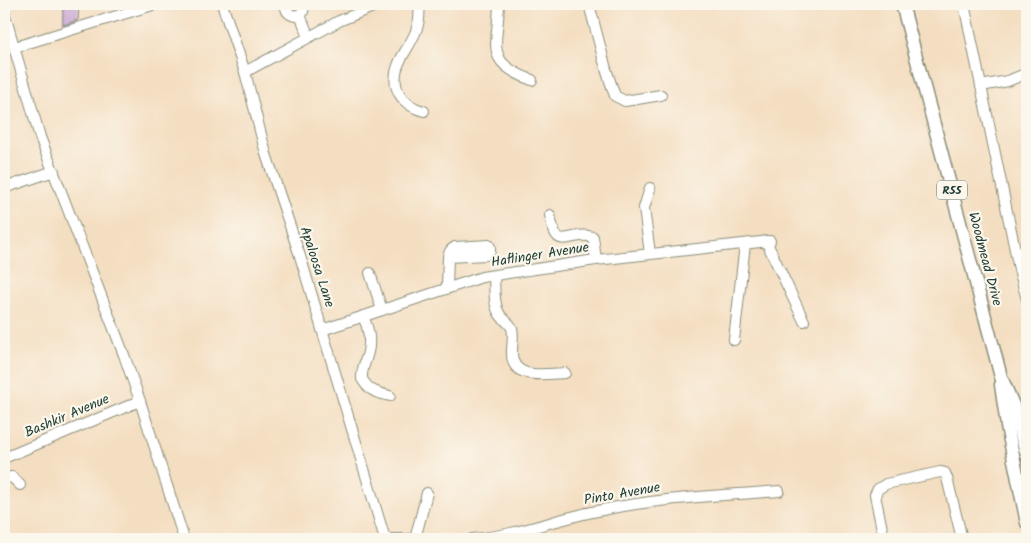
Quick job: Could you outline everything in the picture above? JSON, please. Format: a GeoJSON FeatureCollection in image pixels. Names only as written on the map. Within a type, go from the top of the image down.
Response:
{"type":"FeatureCollection","features":[{"type":"Feature","properties":{"kind":"main road","name":"Woodmead Drive"},"geometry":{"type":"LineString","coordinates":[[902,4],[1001,377],[1013,405],[1027,455]]}},
{"type":"Feature","properties":{"kind":"main road","name":"Woodmead Drive"},"geometry":{"type":"LineString","coordinates":[[1001,377],[1006,426],[1027,523]]}},
{"type":"Feature","properties":{"kind":"street"},"geometry":{"type":"LineString","coordinates":[[14,47],[156,4]]}},
{"type":"Feature","properties":{"kind":"street","name":"Apaloosa Lane"},"geometry":{"type":"LineString","coordinates":[[222,4],[245,72],[266,154],[322,330],[385,539]]}},
{"type":"Feature","properties":{"kind":"street"},"geometry":{"type":"LineString","coordinates":[[286,4],[288,13],[296,16],[300,15]]}},
{"type":"Feature","properties":{"kind":"street"},"geometry":{"type":"LineString","coordinates":[[300,15],[304,4]]}},
{"type":"Feature","properties":{"kind":"street"},"geometry":{"type":"LineString","coordinates":[[245,72],[340,21],[379,4]]}},
{"type":"Feature","properties":{"kind":"street"},"geometry":{"type":"LineString","coordinates":[[419,4],[416,30],[398,64],[396,78],[403,100],[414,109],[424,111]]}},
{"type":"Feature","properties":{"kind":"street"},"geometry":{"type":"LineString","coordinates":[[499,4],[496,30],[499,59],[508,69],[532,80]]}},
{"type":"Feature","properties":{"kind":"street"},"geometry":{"type":"LineString","coordinates":[[589,4],[606,70],[616,96],[624,101],[661,95]]}},
{"type":"Feature","properties":{"kind":"street"},"geometry":{"type":"LineString","coordinates":[[964,4],[1019,269],[1027,294]]}},
{"type":"Feature","properties":{"kind":"street"},"geometry":{"type":"LineString","coordinates":[[4,12],[40,137],[140,400],[184,539]]}},
{"type":"Feature","properties":{"kind":"street"},"geometry":{"type":"LineString","coordinates":[[300,15],[309,37]]}},
{"type":"Feature","properties":{"kind":"street"},"geometry":{"type":"LineString","coordinates":[[981,86],[1008,81],[1027,73]]}},
{"type":"Feature","properties":{"kind":"street"},"geometry":{"type":"LineString","coordinates":[[4,188],[54,171]]}},
{"type":"Feature","properties":{"kind":"street"},"geometry":{"type":"LineString","coordinates":[[650,188],[644,208],[650,254]]}},
{"type":"Feature","properties":{"kind":"street"},"geometry":{"type":"LineString","coordinates":[[550,215],[554,233],[558,238],[563,240],[587,236],[593,237],[596,260]]}},
{"type":"Feature","properties":{"kind":"street","name":"Haflinger Avenue"},"geometry":{"type":"LineString","coordinates":[[322,330],[447,288],[494,276],[596,260],[768,241],[804,321]]}},
{"type":"Feature","properties":{"kind":"street"},"geometry":{"type":"LineString","coordinates":[[734,340],[745,244]]}},
{"type":"Feature","properties":{"kind":"street"},"geometry":{"type":"LineString","coordinates":[[447,288],[448,257]]}},
{"type":"Feature","properties":{"kind":"street"},"geometry":{"type":"LineString","coordinates":[[370,273],[382,310]]}},
{"type":"Feature","properties":{"kind":"street"},"geometry":{"type":"LineString","coordinates":[[494,276],[498,312],[502,319],[511,326],[513,331],[511,360],[514,365],[524,372],[533,375],[565,373]]}},
{"type":"Feature","properties":{"kind":"street"},"geometry":{"type":"LineString","coordinates":[[363,316],[368,326],[369,345],[362,379],[369,389],[390,396]]}},
{"type":"Feature","properties":{"kind":"street","name":"Bashkir Avenue"},"geometry":{"type":"LineString","coordinates":[[4,458],[140,400]]}},
{"type":"Feature","properties":{"kind":"street"},"geometry":{"type":"LineString","coordinates":[[884,539],[875,496],[878,489],[886,484],[940,472],[945,473],[947,478],[962,539]]}},
{"type":"Feature","properties":{"kind":"street"},"geometry":{"type":"LineString","coordinates":[[4,478],[12,477],[20,485]]}},
{"type":"Feature","properties":{"kind":"street","name":"Pinto Avenue"},"geometry":{"type":"LineString","coordinates":[[472,539],[520,530],[616,507],[672,499],[779,491]]}},
{"type":"Feature","properties":{"kind":"street"},"geometry":{"type":"LineString","coordinates":[[385,539],[415,539],[427,493]]}},
{"type":"Feature","properties":{"kind":"building"},"geometry":{"type":"Polygon","coordinates":[[[63,4],[79,4],[78,20],[63,25],[63,4]]]}}]}
